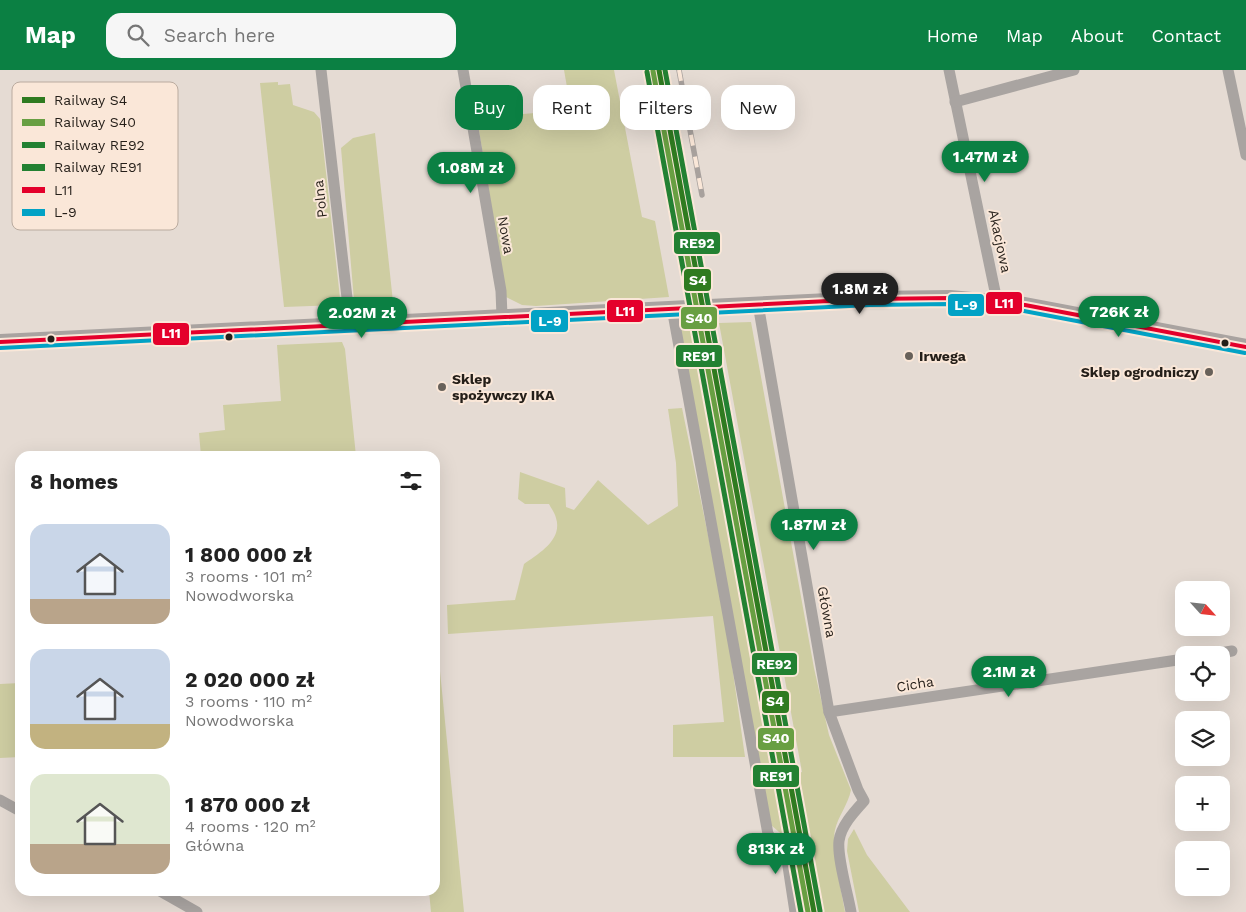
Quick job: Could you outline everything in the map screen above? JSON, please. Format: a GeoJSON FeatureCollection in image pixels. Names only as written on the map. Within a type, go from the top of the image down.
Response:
{"type":"FeatureCollection","features":[{"type":"Feature","properties":{"kind":"main road"},"geometry":{"type":"LineString","coordinates":[[0,342],[870,298],[950,298],[997,301],[1053,309],[1246,347]]}},
{"type":"Feature","properties":{"kind":"street","name":"Polna"},"geometry":{"type":"LineString","coordinates":[[321,70],[350,324]]}},
{"type":"Feature","properties":{"kind":"street","name":"Nowa"},"geometry":{"type":"LineString","coordinates":[[462,70],[501,290],[502,316]]}},
{"type":"Feature","properties":{"kind":"street","name":"Akacjowa"},"geometry":{"type":"LineString","coordinates":[[949,70],[997,301]]}},
{"type":"Feature","properties":{"kind":"street"},"geometry":{"type":"LineString","coordinates":[[955,102],[1074,70]]}},
{"type":"Feature","properties":{"kind":"street"},"geometry":{"type":"LineString","coordinates":[[1228,70],[1246,155]]}},
{"type":"Feature","properties":{"kind":"street","name":"Główna"},"geometry":{"type":"LineString","coordinates":[[758,304],[829,712],[864,802],[852,814],[839,841],[851,912]]}},
{"type":"Feature","properties":{"kind":"street"},"geometry":{"type":"LineString","coordinates":[[672,308],[768,834],[787,860],[795,912]]}},
{"type":"Feature","properties":{"kind":"street","name":"Cicha"},"geometry":{"type":"LineString","coordinates":[[829,712],[1175,660]]}},
{"type":"Feature","properties":{"kind":"street"},"geometry":{"type":"LineString","coordinates":[[0,800],[15,808]]}},
{"type":"Feature","properties":{"kind":"street"},"geometry":{"type":"LineString","coordinates":[[169,896],[197,912]]}},
{"type":"Feature","properties":{"kind":"green space"},"geometry":{"type":"Polygon","coordinates":[[[564,70],[614,70],[620,102],[620,130],[625,130],[642,217],[655,221],[669,297],[536,306],[522,305],[506,297],[479,130],[523,130],[523,114],[533,113],[533,130],[610,130],[610,85],[567,85],[564,70]]]}},
{"type":"Feature","properties":{"kind":"green space"},"geometry":{"type":"Polygon","coordinates":[[[278,82],[278,85],[290,84],[293,105],[314,112],[320,119],[340,298],[338,305],[284,307],[260,83],[278,82]]]}},
{"type":"Feature","properties":{"kind":"green space"},"geometry":{"type":"Polygon","coordinates":[[[375,133],[393,302],[358,303],[354,300],[341,148],[353,138],[375,133]]]}},
{"type":"Feature","properties":{"kind":"green space"},"geometry":{"type":"Polygon","coordinates":[[[751,322],[814,668],[829,735],[851,790],[848,801],[836,825],[834,838],[845,912],[799,912],[786,838],[771,825],[680,325],[701,323],[784,777],[802,772],[719,323],[751,322]]]}},
{"type":"Feature","properties":{"kind":"green space"},"geometry":{"type":"Polygon","coordinates":[[[342,342],[345,349],[355,451],[201,451],[199,433],[225,430],[223,405],[281,401],[277,345],[342,342]]]}},
{"type":"Feature","properties":{"kind":"green space"},"geometry":{"type":"Polygon","coordinates":[[[682,408],[726,623],[745,757],[673,757],[673,725],[724,722],[713,616],[448,634],[447,605],[515,600],[524,564],[553,540],[557,526],[554,512],[549,504],[525,504],[518,499],[520,472],[565,488],[566,507],[574,510],[598,480],[648,525],[678,506],[676,463],[668,409],[682,408]]]}},
{"type":"Feature","properties":{"kind":"green space"},"geometry":{"type":"Polygon","coordinates":[[[440,671],[464,912],[431,912],[429,896],[440,896],[440,671]]]}},
{"type":"Feature","properties":{"kind":"green space"},"geometry":{"type":"Polygon","coordinates":[[[15,683],[15,757],[0,758],[0,684],[15,683]]]}},
{"type":"Feature","properties":{"kind":"green space"},"geometry":{"type":"Polygon","coordinates":[[[854,829],[867,855],[910,912],[859,912],[847,851],[848,839],[854,829]]]}},
{"type":"Feature","properties":{"kind":"railway"},"geometry":{"type":"LineString","coordinates":[[679,70],[702,195]]}},
{"type":"Feature","properties":{"kind":"rail line","name":"S4"},"geometry":{"type":"LineString","coordinates":[[659,70],[814,912]]}},
{"type":"Feature","properties":{"kind":"rail line","name":"RE92"},"geometry":{"type":"LineString","coordinates":[[665,70],[820,911]]}},
{"type":"Feature","properties":{"kind":"rail line","name":"S40"},"geometry":{"type":"LineString","coordinates":[[653,71],[808,912]]}},
{"type":"Feature","properties":{"kind":"rail line","name":"RE91"},"geometry":{"type":"LineString","coordinates":[[647,72],[801,912]]}},
{"type":"Feature","properties":{"kind":"transit line","name":"L11"},"geometry":{"type":"LineString","coordinates":[[0,342],[870,299],[950,298],[1025,305],[1246,347]]}},
{"type":"Feature","properties":{"kind":"transit line","name":"L-9"},"geometry":{"type":"LineString","coordinates":[[0,348],[870,305],[950,304],[1024,311],[1245,353]]}},
{"type":"Feature","properties":{"kind":"place","name":"Irwega"},"geometry":{"type":"Point","coordinates":[909,356]}},
{"type":"Feature","properties":{"kind":"place","name":"Sklep ogrodniczy"},"geometry":{"type":"Point","coordinates":[1209,372]}},
{"type":"Feature","properties":{"kind":"place","name":"Sklep spożywczy IKA"},"geometry":{"type":"Point","coordinates":[442,387]}}]}
